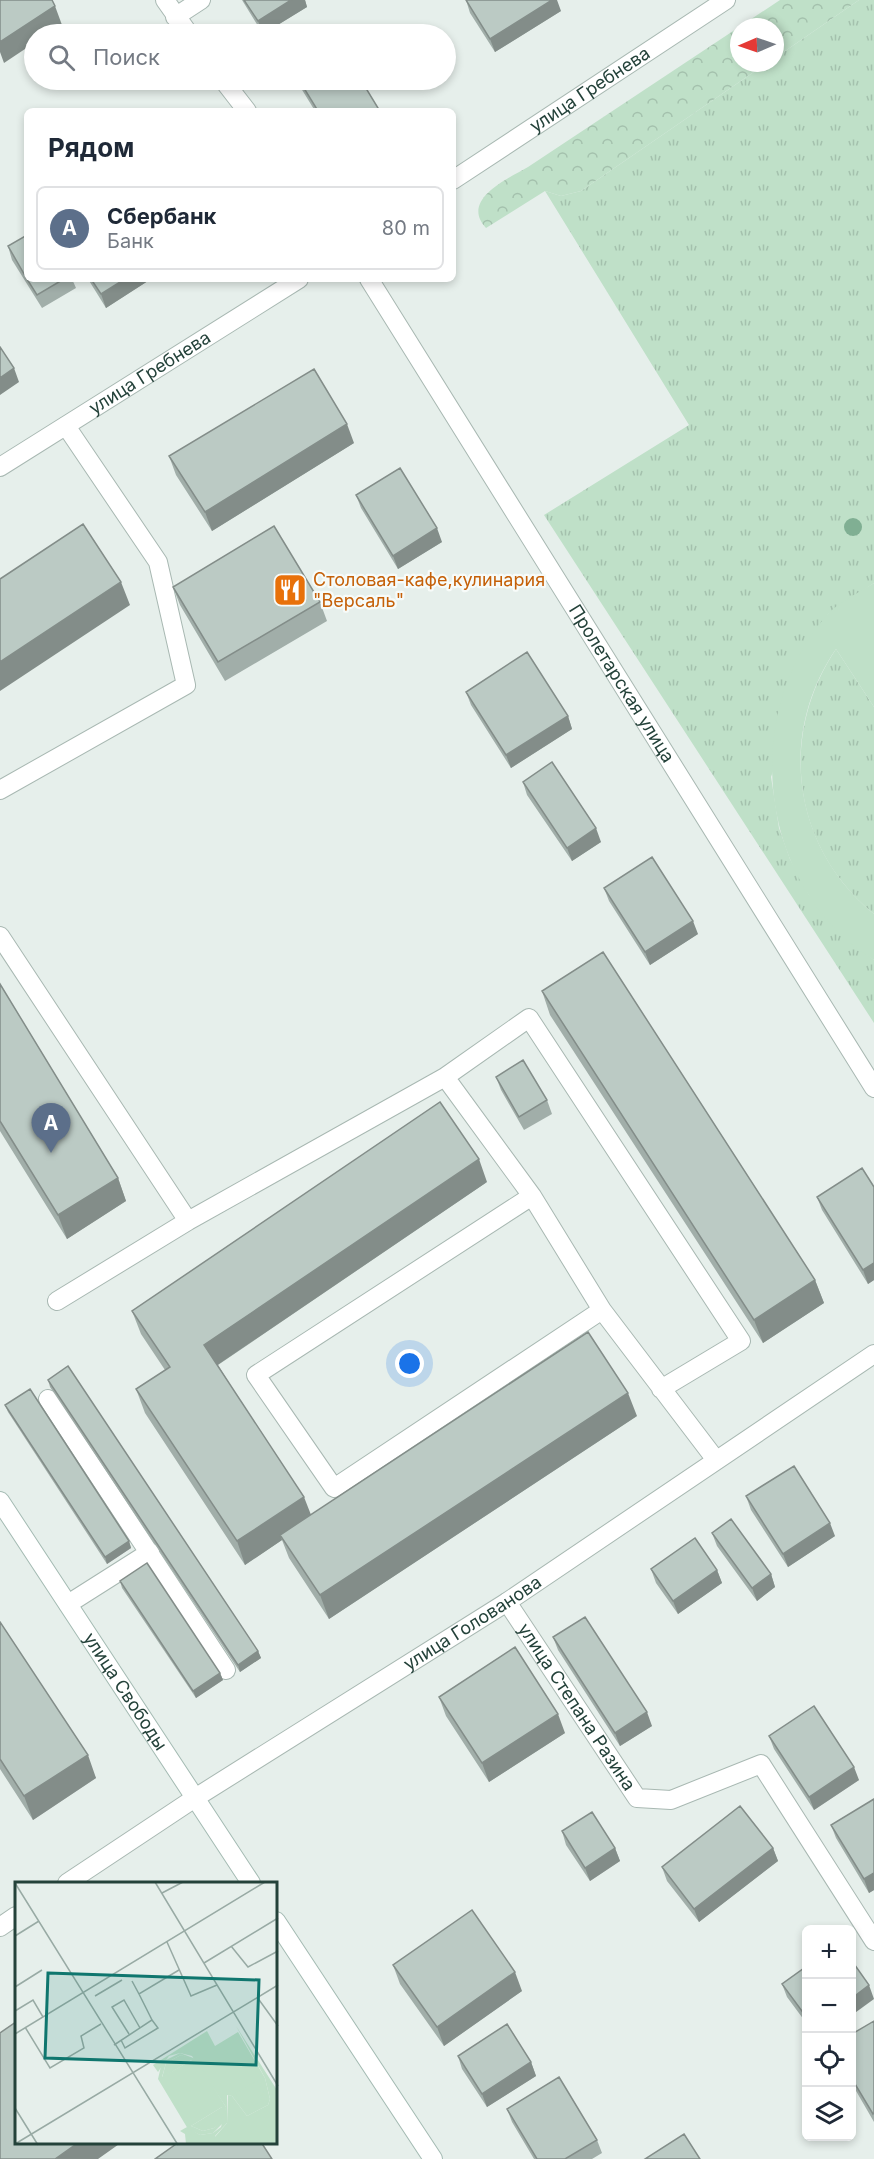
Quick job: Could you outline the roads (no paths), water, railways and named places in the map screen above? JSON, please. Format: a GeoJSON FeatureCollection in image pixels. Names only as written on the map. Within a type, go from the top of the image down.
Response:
{"type":"FeatureCollection","features":[{"type":"Feature","properties":{"kind":"street"},"geometry":{"type":"LineString","coordinates":[[165,0],[181,24]]}},
{"type":"Feature","properties":{"kind":"street"},"geometry":{"type":"LineString","coordinates":[[175,17],[201,0]]}},
{"type":"Feature","properties":{"kind":"street","name":"улица Гребнева"},"geometry":{"type":"LineString","coordinates":[[456,178],[726,0]]}},
{"type":"Feature","properties":{"kind":"street"},"geometry":{"type":"LineString","coordinates":[[231,90],[245,108]]}},
{"type":"Feature","properties":{"kind":"street","name":"улица Гребнева"},"geometry":{"type":"LineString","coordinates":[[0,467],[294,282]]}},
{"type":"Feature","properties":{"kind":"street","name":"Пролетарская улица"},"geometry":{"type":"LineString","coordinates":[[371,282],[874,1088]]}},
{"type":"Feature","properties":{"kind":"street"},"geometry":{"type":"LineString","coordinates":[[0,790],[186,685],[158,562],[66,426]]}},
{"type":"Feature","properties":{"kind":"street"},"geometry":{"type":"LineString","coordinates":[[0,936],[188,1221]]}},
{"type":"Feature","properties":{"kind":"street"},"geometry":{"type":"LineString","coordinates":[[57,1301],[188,1221],[444,1077],[529,1018],[741,1341],[661,1389]]}},
{"type":"Feature","properties":{"kind":"street"},"geometry":{"type":"LineString","coordinates":[[444,1077],[532,1196],[602,1310],[717,1460]]}},
{"type":"Feature","properties":{"kind":"street"},"geometry":{"type":"LineString","coordinates":[[532,1196],[256,1375],[334,1488],[602,1310]]}},
{"type":"Feature","properties":{"kind":"street","name":"улица Голованова"},"geometry":{"type":"LineString","coordinates":[[69,1882],[195,1798],[507,1602],[874,1354]]}},
{"type":"Feature","properties":{"kind":"street"},"geometry":{"type":"LineString","coordinates":[[48,1399],[226,1670]]}},
{"type":"Feature","properties":{"kind":"street","name":"улица Свободы"},"geometry":{"type":"LineString","coordinates":[[0,1501],[250,1882]]}},
{"type":"Feature","properties":{"kind":"street"},"geometry":{"type":"LineString","coordinates":[[68,1604],[150,1552]]}},
{"type":"Feature","properties":{"kind":"street","name":"улица Степана Разина"},"geometry":{"type":"LineString","coordinates":[[507,1602],[637,1798],[671,1800],[761,1764],[874,1941]]}},
{"type":"Feature","properties":{"kind":"street"},"geometry":{"type":"LineString","coordinates":[[0,1927],[15,1917]]}},
{"type":"Feature","properties":{"kind":"street"},"geometry":{"type":"LineString","coordinates":[[278,1924],[434,2159]]}},
{"type":"Feature","properties":{"kind":"place","name":"Столовая-кафе,кулинария \"Версаль\""},"geometry":{"type":"Point","coordinates":[290,590]}},
{"type":"Feature","properties":{"kind":"place","name":"Сбербанк"},"geometry":{"type":"Point","coordinates":[51,1153]}}]}
